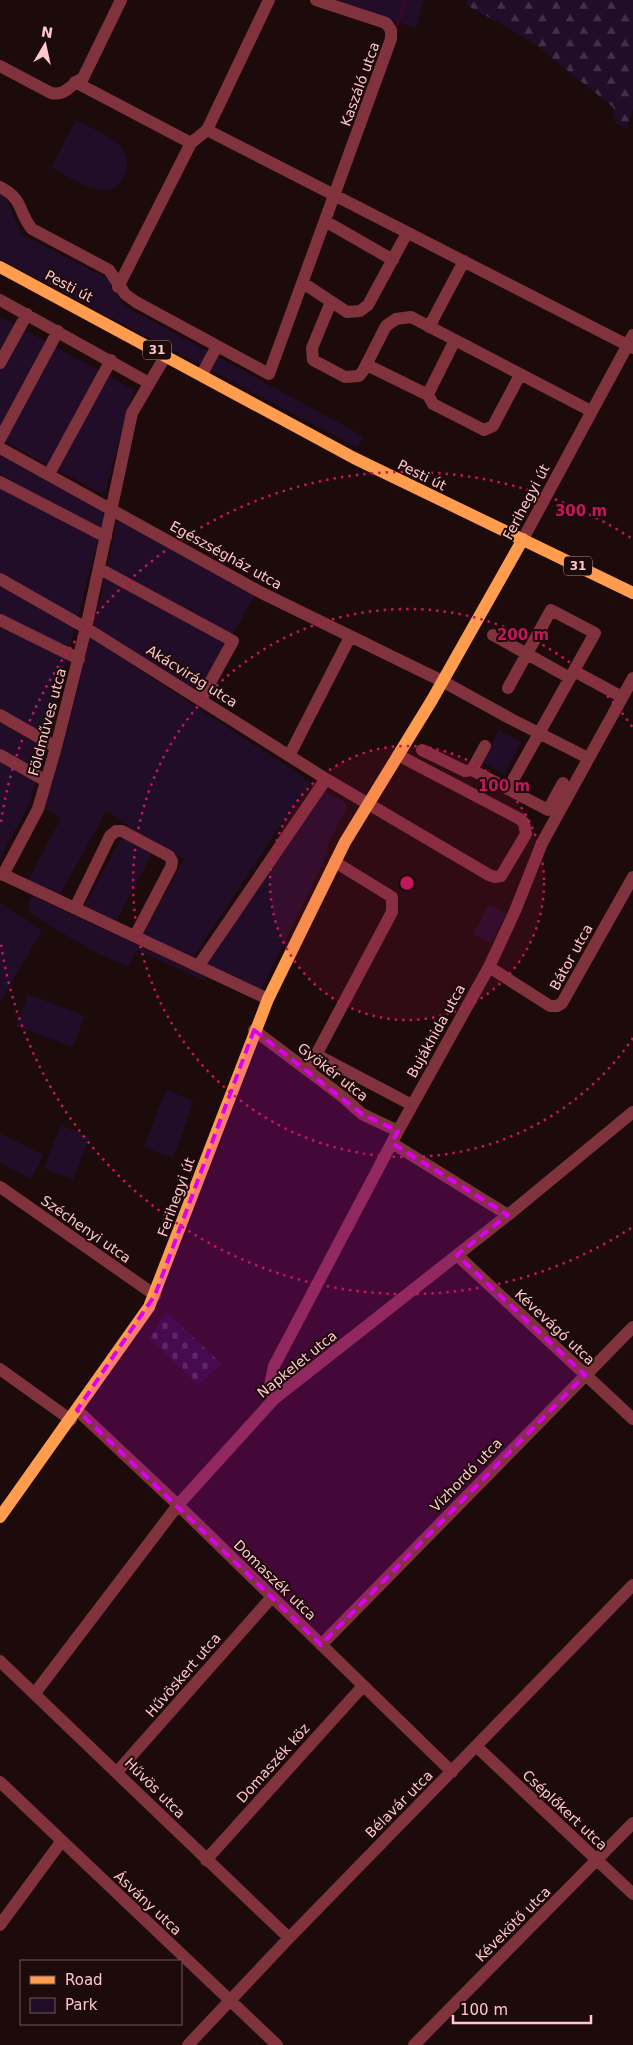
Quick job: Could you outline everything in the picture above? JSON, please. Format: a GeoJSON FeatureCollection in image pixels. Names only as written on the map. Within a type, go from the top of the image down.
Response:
{"type":"FeatureCollection","features":[{"type":"Feature","properties":{"kind":"main road","name":"Pesti út"},"geometry":{"type":"LineString","coordinates":[[0,267],[202,374],[354,458],[633,593]]}},
{"type":"Feature","properties":{"kind":"main road","name":"Ferihegyi út"},"geometry":{"type":"LineString","coordinates":[[0,1517],[133,1333],[155,1295],[254,1030],[268,999],[335,862],[367,803],[398,756],[523,539]]}},
{"type":"Feature","properties":{"kind":"street"},"geometry":{"type":"LineString","coordinates":[[0,66],[51,92],[58,94],[68,91],[75,82],[83,78],[121,0]]}},
{"type":"Feature","properties":{"kind":"street"},"geometry":{"type":"LineString","coordinates":[[118,287],[191,143],[207,130],[269,0]]}},
{"type":"Feature","properties":{"kind":"street","name":"Kaszáló utca"},"geometry":{"type":"LineString","coordinates":[[217,346],[269,374],[391,40],[391,30],[386,23],[316,0]]}},
{"type":"Feature","properties":{"kind":"street"},"geometry":{"type":"LineString","coordinates":[[75,82],[191,143]]}},
{"type":"Feature","properties":{"kind":"street"},"geometry":{"type":"LineString","coordinates":[[207,130],[464,262],[631,343]]}},
{"type":"Feature","properties":{"kind":"street"},"geometry":{"type":"LineString","coordinates":[[0,187],[13,194],[18,200],[27,223],[32,228],[108,270],[118,287],[136,302],[217,346],[202,374]]}},
{"type":"Feature","properties":{"kind":"street"},"geometry":{"type":"LineString","coordinates":[[325,221],[392,260]]}},
{"type":"Feature","properties":{"kind":"street"},"geometry":{"type":"LineString","coordinates":[[303,283],[347,312],[360,311],[368,305],[407,233]]}},
{"type":"Feature","properties":{"kind":"street"},"geometry":{"type":"LineString","coordinates":[[430,327],[464,262]]}},
{"type":"Feature","properties":{"kind":"street"},"geometry":{"type":"LineString","coordinates":[[0,300],[111,360],[149,383]]}},
{"type":"Feature","properties":{"kind":"street"},"geometry":{"type":"LineString","coordinates":[[331,302],[312,348],[313,360],[345,377],[359,376],[386,326],[396,319],[411,317],[591,411]]}},
{"type":"Feature","properties":{"kind":"street"},"geometry":{"type":"LineString","coordinates":[[0,363],[27,314]]}},
{"type":"Feature","properties":{"kind":"street"},"geometry":{"type":"LineString","coordinates":[[0,439],[58,331]]}},
{"type":"Feature","properties":{"kind":"street"},"geometry":{"type":"LineString","coordinates":[[430,390],[455,340]]}},
{"type":"Feature","properties":{"kind":"street","name":"Ferihegyi út"},"geometry":{"type":"LineString","coordinates":[[523,539],[591,411],[631,343]]}},
{"type":"Feature","properties":{"kind":"street","name":"Földműves utca"},"geometry":{"type":"LineString","coordinates":[[1,874],[38,809],[79,659],[100,569],[132,413],[166,355]]}},
{"type":"Feature","properties":{"kind":"street"},"geometry":{"type":"LineString","coordinates":[[49,474],[111,360]]}},
{"type":"Feature","properties":{"kind":"street"},"geometry":{"type":"LineString","coordinates":[[367,364],[428,395],[433,404],[484,430],[493,426],[520,375]]}},
{"type":"Feature","properties":{"kind":"street","name":"Egészségház utca"},"geometry":{"type":"LineString","coordinates":[[0,448],[260,592],[442,681]]}},
{"type":"Feature","properties":{"kind":"street"},"geometry":{"type":"LineString","coordinates":[[0,482],[106,537]]}},
{"type":"Feature","properties":{"kind":"street"},"geometry":{"type":"LineString","coordinates":[[100,569],[233,641],[201,699]]}},
{"type":"Feature","properties":{"kind":"street","name":"Akácvirág utca"},"geometry":{"type":"LineString","coordinates":[[0,579],[86,628],[367,803]]}},
{"type":"Feature","properties":{"kind":"street"},"geometry":{"type":"LineString","coordinates":[[508,688],[551,610],[595,633],[508,790]]}},
{"type":"Feature","properties":{"kind":"street"},"geometry":{"type":"LineString","coordinates":[[0,620],[79,659]]}},
{"type":"Feature","properties":{"kind":"street"},"geometry":{"type":"LineString","coordinates":[[493,635],[526,654],[622,697]]}},
{"type":"Feature","properties":{"kind":"street"},"geometry":{"type":"LineString","coordinates":[[289,756],[350,637]]}},
{"type":"Feature","properties":{"kind":"street","name":"Bujákhida utca"},"geometry":{"type":"LineString","coordinates":[[274,1400],[270,1386],[274,1366],[412,1105],[489,967],[515,911],[542,843],[633,678]]}},
{"type":"Feature","properties":{"kind":"street"},"geometry":{"type":"LineString","coordinates":[[442,681],[588,758]]}},
{"type":"Feature","properties":{"kind":"street"},"geometry":{"type":"LineString","coordinates":[[0,715],[56,747]]}},
{"type":"Feature","properties":{"kind":"street"},"geometry":{"type":"LineString","coordinates":[[472,770],[485,746]]}},
{"type":"Feature","properties":{"kind":"street"},"geometry":{"type":"LineString","coordinates":[[422,750],[465,771],[472,770],[548,810],[563,784]]}},
{"type":"Feature","properties":{"kind":"street"},"geometry":{"type":"LineString","coordinates":[[0,756],[46,781]]}},
{"type":"Feature","properties":{"kind":"street"},"geometry":{"type":"LineString","coordinates":[[367,803],[489,875],[498,877],[505,872],[526,834],[524,823],[520,818],[398,756]]}},
{"type":"Feature","properties":{"kind":"street"},"geometry":{"type":"LineString","coordinates":[[199,965],[326,778]]}},
{"type":"Feature","properties":{"kind":"street"},"geometry":{"type":"LineString","coordinates":[[75,908],[110,836],[116,830],[128,833],[169,856],[172,861],[171,867],[135,936]]}},
{"type":"Feature","properties":{"kind":"street"},"geometry":{"type":"LineString","coordinates":[[308,1070],[392,912],[394,903],[392,897],[335,862]]}},
{"type":"Feature","properties":{"kind":"street"},"geometry":{"type":"LineString","coordinates":[[1,874],[199,965],[268,999]]}},
{"type":"Feature","properties":{"kind":"street","name":"Bátor utca"},"geometry":{"type":"LineString","coordinates":[[489,967],[550,1006],[557,1006],[562,1003],[633,876]]}},
{"type":"Feature","properties":{"kind":"street","name":"Gyökér utca"},"geometry":{"type":"LineString","coordinates":[[254,1030],[308,1070],[362,1114],[508,1215]]}},
{"type":"Feature","properties":{"kind":"street"},"geometry":{"type":"LineString","coordinates":[[317,1055],[412,1105]]}},
{"type":"Feature","properties":{"kind":"street","name":"Napkelet utca"},"geometry":{"type":"LineString","coordinates":[[35,1694],[178,1505],[274,1400],[457,1256],[633,1112]]}},
{"type":"Feature","properties":{"kind":"street","name":"Széchenyi utca"},"geometry":{"type":"LineString","coordinates":[[0,1187],[155,1295]]}},
{"type":"Feature","properties":{"kind":"street","name":"Kévevágó utca"},"geometry":{"type":"LineString","coordinates":[[457,1256],[633,1419]]}},
{"type":"Feature","properties":{"kind":"street","name":"Vízhordó utca"},"geometry":{"type":"LineString","coordinates":[[321,1645],[633,1327]]}},
{"type":"Feature","properties":{"kind":"street","name":"Domaszék utca"},"geometry":{"type":"LineString","coordinates":[[0,1370],[74,1415],[178,1505],[271,1598],[452,1772]]}},
{"type":"Feature","properties":{"kind":"street","name":"Bélavár utca"},"geometry":{"type":"LineString","coordinates":[[188,2045],[289,1938],[633,1585]]}},
{"type":"Feature","properties":{"kind":"street","name":"Hűvöskert utca"},"geometry":{"type":"LineString","coordinates":[[118,1772],[271,1598]]}},
{"type":"Feature","properties":{"kind":"street","name":"Hűvös utca"},"geometry":{"type":"LineString","coordinates":[[0,1661],[118,1772],[206,1860],[289,1938]]}},
{"type":"Feature","properties":{"kind":"street","name":"Domaszék köz"},"geometry":{"type":"LineString","coordinates":[[206,1860],[363,1686]]}},
{"type":"Feature","properties":{"kind":"street","name":"Cséplőkert utca"},"geometry":{"type":"LineString","coordinates":[[477,1747],[633,1894]]}},
{"type":"Feature","properties":{"kind":"street","name":"Ásvány utca"},"geometry":{"type":"LineString","coordinates":[[0,1782],[276,2045]]}},
{"type":"Feature","properties":{"kind":"street","name":"Kévekötő utca"},"geometry":{"type":"LineString","coordinates":[[414,2045],[633,1823]]}},
{"type":"Feature","properties":{"kind":"street"},"geometry":{"type":"LineString","coordinates":[[0,1925],[61,1842]]}},
{"type":"Feature","properties":{"kind":"highlighted area"},"geometry":{"type":"Polygon","coordinates":[[[254,1030],[362,1114],[398,1131],[392,1143],[508,1215],[457,1255],[585,1375],[321,1645],[77,1410],[155,1295],[254,1030]]]}},
{"type":"Feature","properties":{"kind":"green space"},"geometry":{"type":"Polygon","coordinates":[[[328,0],[424,0],[416,28],[328,0]]]}},
{"type":"Feature","properties":{"kind":"green space"},"geometry":{"type":"Polygon","coordinates":[[[467,0],[633,0],[633,110],[626,129],[615,122],[613,107],[529,40],[465,4],[467,0]]]}},
{"type":"Feature","properties":{"kind":"green space"},"geometry":{"type":"Polygon","coordinates":[[[76,120],[110,138],[124,151],[127,168],[120,182],[112,188],[103,190],[92,188],[51,167],[76,120]]]}},
{"type":"Feature","properties":{"kind":"green space"},"geometry":{"type":"Polygon","coordinates":[[[0,194],[5,196],[21,234],[109,279],[123,305],[363,436],[358,448],[0,259],[0,194]]]}},
{"type":"Feature","properties":{"kind":"green space"},"geometry":{"type":"Polygon","coordinates":[[[0,316],[134,390],[104,495],[0,439],[0,316]]]}},
{"type":"Feature","properties":{"kind":"green space"},"geometry":{"type":"Polygon","coordinates":[[[0,455],[101,509],[104,516],[30,802],[0,859],[0,455]]]}},
{"type":"Feature","properties":{"kind":"green space"},"geometry":{"type":"Polygon","coordinates":[[[118,516],[256,593],[199,692],[94,627],[118,516]]]}},
{"type":"Feature","properties":{"kind":"green space"},"geometry":{"type":"Polygon","coordinates":[[[90,637],[311,782],[277,830],[193,958],[143,934],[184,859],[157,844],[116,922],[84,907],[128,825],[106,811],[60,895],[28,881],[61,818],[43,808],[62,750],[90,637]]]}},
{"type":"Feature","properties":{"kind":"green space"},"geometry":{"type":"Polygon","coordinates":[[[499,730],[521,742],[504,774],[482,762],[499,730]]]}},
{"type":"Feature","properties":{"kind":"green space"},"geometry":{"type":"Polygon","coordinates":[[[323,790],[344,802],[347,807],[329,842],[324,861],[261,990],[207,964],[323,790]]]}},
{"type":"Feature","properties":{"kind":"green space"},"geometry":{"type":"Polygon","coordinates":[[[33,896],[207,977],[205,981],[137,950],[128,967],[92,951],[30,913],[28,907],[29,900],[33,896]]]}},
{"type":"Feature","properties":{"kind":"green space"},"geometry":{"type":"Polygon","coordinates":[[[0,903],[42,931],[0,1002],[0,903]]]}},
{"type":"Feature","properties":{"kind":"green space"},"geometry":{"type":"Polygon","coordinates":[[[489,905],[506,914],[491,943],[473,934],[489,905]]]}},
{"type":"Feature","properties":{"kind":"green space"},"geometry":{"type":"Polygon","coordinates":[[[28,994],[85,1016],[73,1047],[16,1026],[28,994]]]}},
{"type":"Feature","properties":{"kind":"green space"},"geometry":{"type":"Polygon","coordinates":[[[166,1090],[194,1101],[173,1158],[144,1147],[166,1090]]]}},
{"type":"Feature","properties":{"kind":"green space"},"geometry":{"type":"Polygon","coordinates":[[[61,1125],[89,1137],[73,1180],[44,1168],[61,1125]]]}},
{"type":"Feature","properties":{"kind":"green space"},"geometry":{"type":"Polygon","coordinates":[[[0,1133],[43,1155],[31,1179],[0,1163],[0,1133]]]}},
{"type":"Feature","properties":{"kind":"green space"},"geometry":{"type":"Polygon","coordinates":[[[166,1312],[222,1364],[198,1385],[149,1338],[166,1312]]]}},
{"type":"Feature","properties":{"kind":"waterway"},"geometry":{"type":"LineString","coordinates":[[397,26],[406,0]]}}]}
